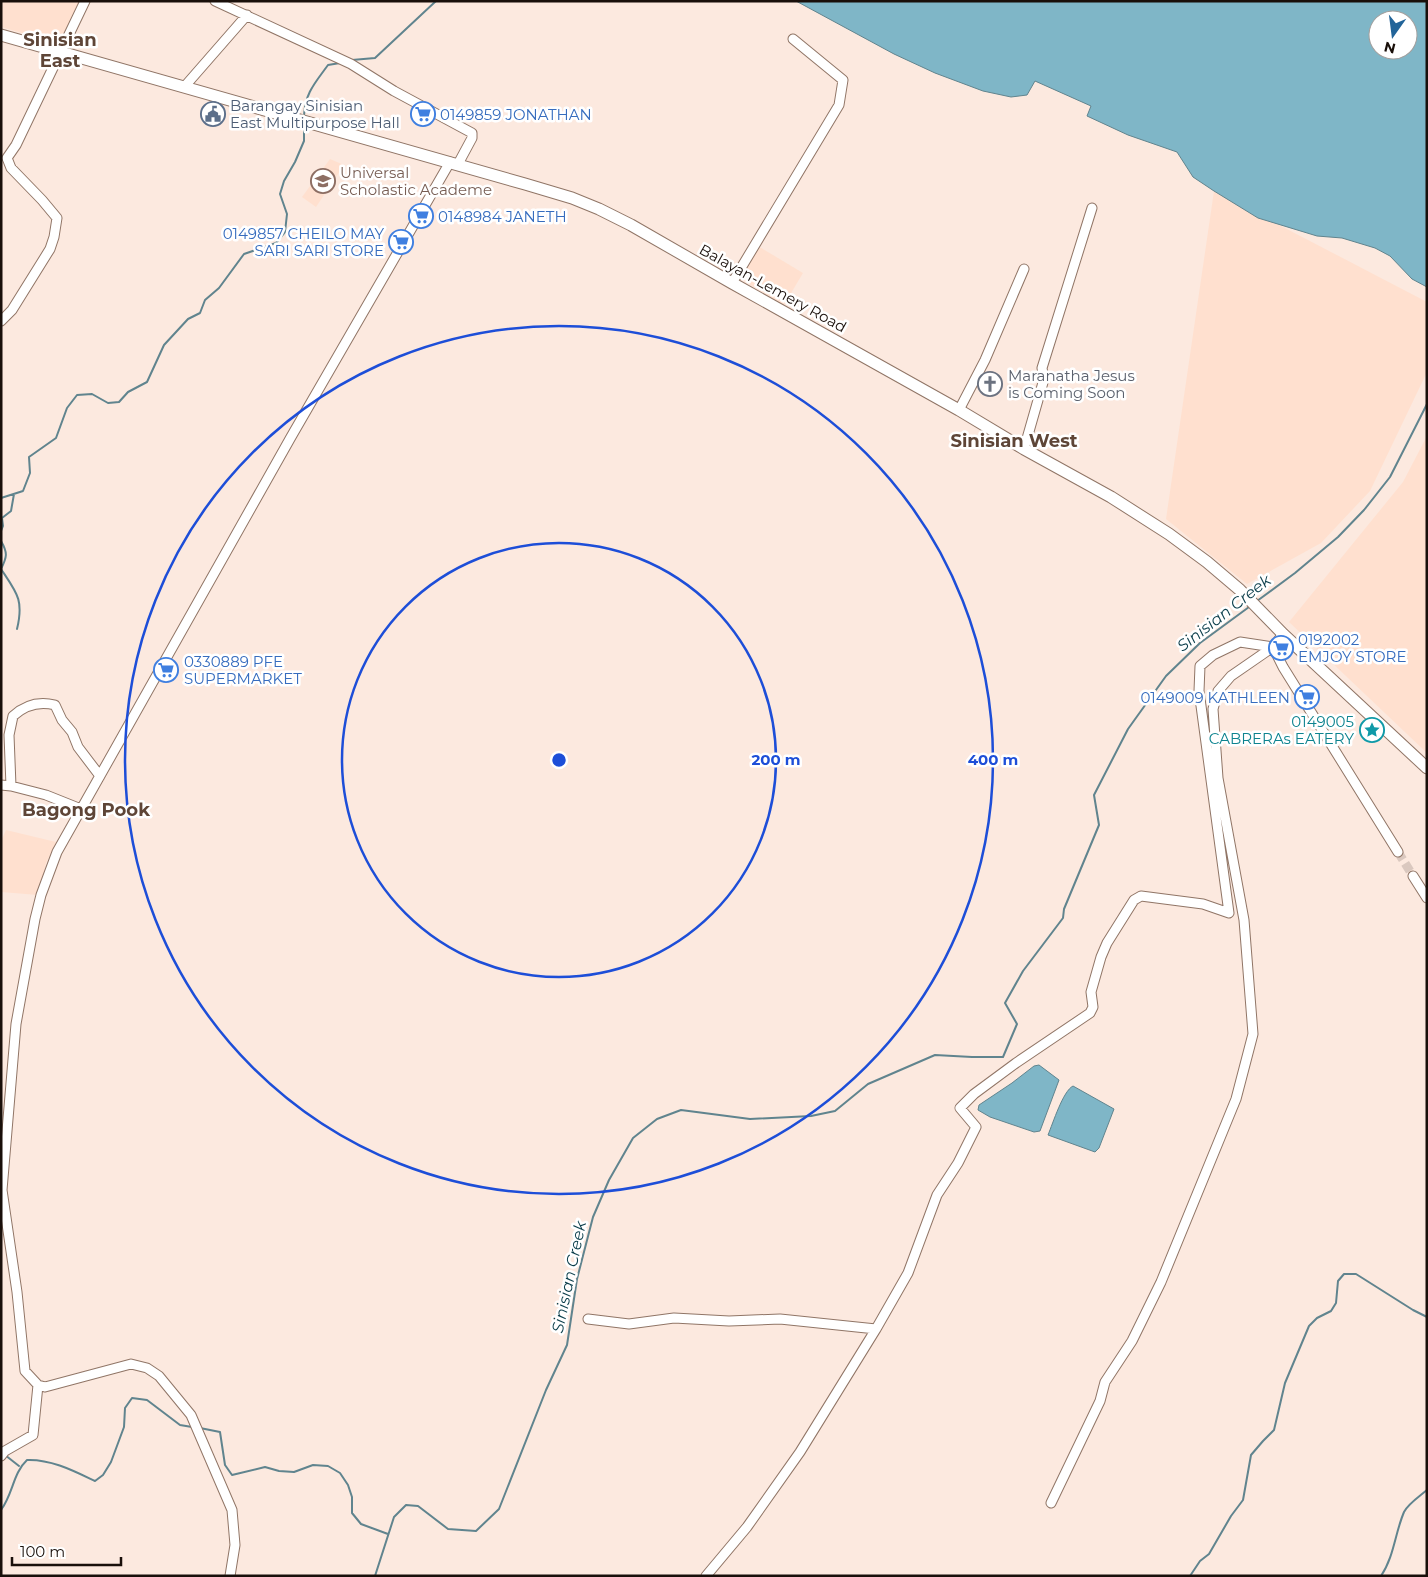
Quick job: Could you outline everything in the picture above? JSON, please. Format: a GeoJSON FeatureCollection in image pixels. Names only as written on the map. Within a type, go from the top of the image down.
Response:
{"type":"FeatureCollection","features":[{"type":"Feature","properties":{"kind":"main road","name":"Balayan-Lemery Road"},"geometry":{"type":"LineString","coordinates":[[1,35],[572,198],[631,225],[1111,497],[1169,534],[1207,562],[1240,590],[1283,634],[1427,768]]}},
{"type":"Feature","properties":{"kind":"street"},"geometry":{"type":"LineString","coordinates":[[1,321],[12,310],[50,249],[57,218],[11,168],[8,158],[86,1]]}},
{"type":"Feature","properties":{"kind":"street"},"geometry":{"type":"LineString","coordinates":[[215,1],[351,64],[394,91],[472,133],[472,138],[454,163],[291,437],[57,852],[41,894],[35,919],[16,1024],[2,1190],[17,1292],[25,1371],[38,1385],[45,1387],[131,1364],[147,1368],[159,1376],[191,1415],[232,1510],[235,1545],[230,1576]]}},
{"type":"Feature","properties":{"kind":"street"},"geometry":{"type":"LineString","coordinates":[[184,86],[247,15]]}},
{"type":"Feature","properties":{"kind":"street"},"geometry":{"type":"LineString","coordinates":[[732,283],[840,105],[843,80],[793,39]]}},
{"type":"Feature","properties":{"kind":"street"},"geometry":{"type":"LineString","coordinates":[[1024,449],[1044,379],[1042,368],[1092,208]]}},
{"type":"Feature","properties":{"kind":"street"},"geometry":{"type":"LineString","coordinates":[[959,410],[985,360],[1024,269]]}},
{"type":"Feature","properties":{"kind":"street"},"geometry":{"type":"LineString","coordinates":[[1051,1503],[1100,1401],[1105,1382],[1132,1342],[1161,1282],[1236,1099],[1253,1034],[1244,920],[1218,778],[1212,709],[1218,691],[1231,676],[1273,647],[1283,634]]}},
{"type":"Feature","properties":{"kind":"street"},"geometry":{"type":"LineString","coordinates":[[706,1576],[747,1527],[800,1452],[876,1329],[908,1273],[937,1195],[958,1163],[976,1127],[960,1108],[988,1083],[1090,1014],[1093,1007],[1092,992],[1107,942],[1134,900],[1141,896],[1203,904],[1228,913],[1199,690],[1200,666],[1213,655],[1240,642],[1273,647]]}},
{"type":"Feature","properties":{"kind":"street"},"geometry":{"type":"LineString","coordinates":[[1273,647],[1308,709],[1398,852]]}},
{"type":"Feature","properties":{"kind":"street"},"geometry":{"type":"LineString","coordinates":[[81,809],[46,795],[6,785],[9,735],[13,716],[27,706],[46,703],[55,705],[62,720],[72,732],[78,747],[100,776]]}},
{"type":"Feature","properties":{"kind":"street"},"geometry":{"type":"LineString","coordinates":[[1413,876],[1424,886],[1427,898]]}},
{"type":"Feature","properties":{"kind":"street"},"geometry":{"type":"LineString","coordinates":[[588,1319],[629,1324],[674,1318],[729,1321],[780,1319],[876,1329]]}},
{"type":"Feature","properties":{"kind":"street"},"geometry":{"type":"LineString","coordinates":[[3,1453],[33,1435],[38,1385]]}},
{"type":"Feature","properties":{"kind":"shaded area"},"geometry":{"type":"Polygon","coordinates":[[[1,1],[83,1],[64,45],[1,27],[1,1]]]}},
{"type":"Feature","properties":{"kind":"shaded area","name":"Universal Scholastic Academe"},"geometry":{"type":"Polygon","coordinates":[[[330,159],[344,165],[316,207],[302,197],[330,159]]]}},
{"type":"Feature","properties":{"kind":"shaded area"},"geometry":{"type":"Polygon","coordinates":[[[1214,191],[1427,302],[1427,372],[1370,491],[1321,543],[1247,584],[1166,519],[1214,191]]]}},
{"type":"Feature","properties":{"kind":"shaded area"},"geometry":{"type":"Polygon","coordinates":[[[758,246],[803,273],[784,305],[739,278],[758,246]]]}},
{"type":"Feature","properties":{"kind":"shaded area"},"geometry":{"type":"Polygon","coordinates":[[[1427,436],[1427,753],[1289,622],[1403,482],[1427,436]]]}},
{"type":"Feature","properties":{"kind":"shaded area"},"geometry":{"type":"Polygon","coordinates":[[[6,830],[56,842],[46,863],[38,895],[1,892],[1,841],[6,830]]]}},
{"type":"Feature","properties":{"kind":"water"},"geometry":{"type":"Polygon","coordinates":[[[796,1],[1427,1],[1427,287],[1412,279],[1390,256],[1375,248],[1342,238],[1317,236],[1258,218],[1193,177],[1177,152],[1128,135],[1087,116],[1091,106],[1035,81],[1027,95],[1011,97],[983,91],[935,73],[894,54],[796,1]]]}},
{"type":"Feature","properties":{"kind":"water"},"geometry":{"type":"Polygon","coordinates":[[[1039,1065],[1059,1080],[1040,1131],[1034,1132],[990,1117],[978,1110],[979,1105],[1034,1066],[1039,1065]]]}},
{"type":"Feature","properties":{"kind":"water"},"geometry":{"type":"Polygon","coordinates":[[[1073,1086],[1114,1109],[1099,1148],[1095,1152],[1048,1135],[1062,1101],[1073,1086]]]}},
{"type":"Feature","properties":{"kind":"waterway"},"geometry":{"type":"LineString","coordinates":[[352,60],[375,58],[436,1]]}},
{"type":"Feature","properties":{"kind":"waterway"},"geometry":{"type":"LineString","coordinates":[[304,116],[306,101],[315,83],[328,65],[340,63]]}},
{"type":"Feature","properties":{"kind":"waterway"},"geometry":{"type":"LineString","coordinates":[[1,498],[23,491],[30,473],[29,457],[56,438],[67,408],[77,395],[92,394],[108,403],[119,402],[128,392],[147,382],[164,345],[188,319],[200,313],[205,300],[219,288],[244,254],[276,243],[285,232],[287,214],[280,194],[284,181],[304,141],[304,126]]}},
{"type":"Feature","properties":{"kind":"waterway","name":"Sinisian Creek"},"geometry":{"type":"LineString","coordinates":[[1257,601],[1295,573],[1338,537],[1364,510],[1390,477],[1427,404]]}},
{"type":"Feature","properties":{"kind":"waterway"},"geometry":{"type":"LineString","coordinates":[[1,531],[3,526],[2,518],[11,511],[14,494]]}},
{"type":"Feature","properties":{"kind":"waterway"},"geometry":{"type":"LineString","coordinates":[[1,541],[6,555],[1,569],[18,597],[20,611],[17,629]]}},
{"type":"Feature","properties":{"kind":"waterway","name":"Sinisian Creek"},"geometry":{"type":"LineString","coordinates":[[375,1576],[394,1517],[406,1505],[418,1506],[448,1529],[476,1531],[499,1509],[546,1390],[567,1345],[577,1279],[593,1217],[609,1180],[633,1138],[657,1119],[681,1110],[750,1119],[811,1116],[835,1111],[868,1084],[935,1055],[1003,1057],[1017,1024],[1005,1003],[1023,971],[1063,918],[1064,909],[1099,825],[1094,795],[1128,729],[1166,676],[1200,643],[1249,607]]}},
{"type":"Feature","properties":{"kind":"waterway"},"geometry":{"type":"LineString","coordinates":[[1190,1576],[1200,1561],[1209,1554],[1231,1516],[1243,1500],[1251,1455],[1274,1430],[1285,1383],[1309,1326],[1317,1318],[1331,1311],[1336,1303],[1338,1281],[1344,1274],[1356,1274],[1427,1317]]}},
{"type":"Feature","properties":{"kind":"waterway"},"geometry":{"type":"LineString","coordinates":[[1,1510],[22,1465],[27,1460],[45,1461],[95,1481],[103,1475],[111,1462],[124,1427],[125,1408],[132,1398],[147,1400],[180,1425],[192,1427]]}},
{"type":"Feature","properties":{"kind":"waterway"},"geometry":{"type":"LineString","coordinates":[[200,1428],[220,1432],[225,1465],[232,1475],[265,1467],[279,1471],[294,1472],[313,1465],[328,1466],[340,1473],[348,1485],[352,1497],[352,1513],[361,1524],[388,1534]]}},
{"type":"Feature","properties":{"kind":"waterway"},"geometry":{"type":"LineString","coordinates":[[5,1455],[19,1466]]}},
{"type":"Feature","properties":{"kind":"waterway"},"geometry":{"type":"LineString","coordinates":[[1381,1576],[1392,1553],[1404,1512],[1411,1503],[1427,1490]]}},
{"type":"Feature","properties":{"kind":"tunnel"},"geometry":{"type":"LineString","coordinates":[[1398,852],[1413,876]]}},
{"type":"Feature","properties":{"kind":"place","name":"Barangay Sinisian East Multipurpose Hall"},"geometry":{"type":"Point","coordinates":[213,114]}},
{"type":"Feature","properties":{"kind":"place","name":"0149859 JONATHAN"},"geometry":{"type":"Point","coordinates":[423,114]}},
{"type":"Feature","properties":{"kind":"place","name":"Universal Scholastic Academe"},"geometry":{"type":"Point","coordinates":[323,181]}},
{"type":"Feature","properties":{"kind":"place","name":"0148984 JANETH"},"geometry":{"type":"Point","coordinates":[421,216]}},
{"type":"Feature","properties":{"kind":"place","name":"0149857 CHEILO MAY SARI SARI STORE"},"geometry":{"type":"Point","coordinates":[401,242]}},
{"type":"Feature","properties":{"kind":"place","name":"Maranatha Jesus is Coming Soon"},"geometry":{"type":"Point","coordinates":[990,384]}},
{"type":"Feature","properties":{"kind":"place","name":"0192002 EMJOY STORE"},"geometry":{"type":"Point","coordinates":[1281,648]}},
{"type":"Feature","properties":{"kind":"place","name":"0330889 PFE SUPERMARKET"},"geometry":{"type":"Point","coordinates":[166,670]}},
{"type":"Feature","properties":{"kind":"place","name":"0149009 KATHLEEN"},"geometry":{"type":"Point","coordinates":[1307,697]}},
{"type":"Feature","properties":{"kind":"place","name":"0149005 CABRERAs EATERY"},"geometry":{"type":"Point","coordinates":[1372,730]}},
{"type":"Feature","properties":{"kind":"district","name":"Sinisian East"},"geometry":{"type":"Point","coordinates":[60,50]}},
{"type":"Feature","properties":{"kind":"district","name":"Sinisian West"},"geometry":{"type":"Point","coordinates":[1014,441]}},
{"type":"Feature","properties":{"kind":"district","name":"Bagong Pook"},"geometry":{"type":"Point","coordinates":[86,810]}}]}
